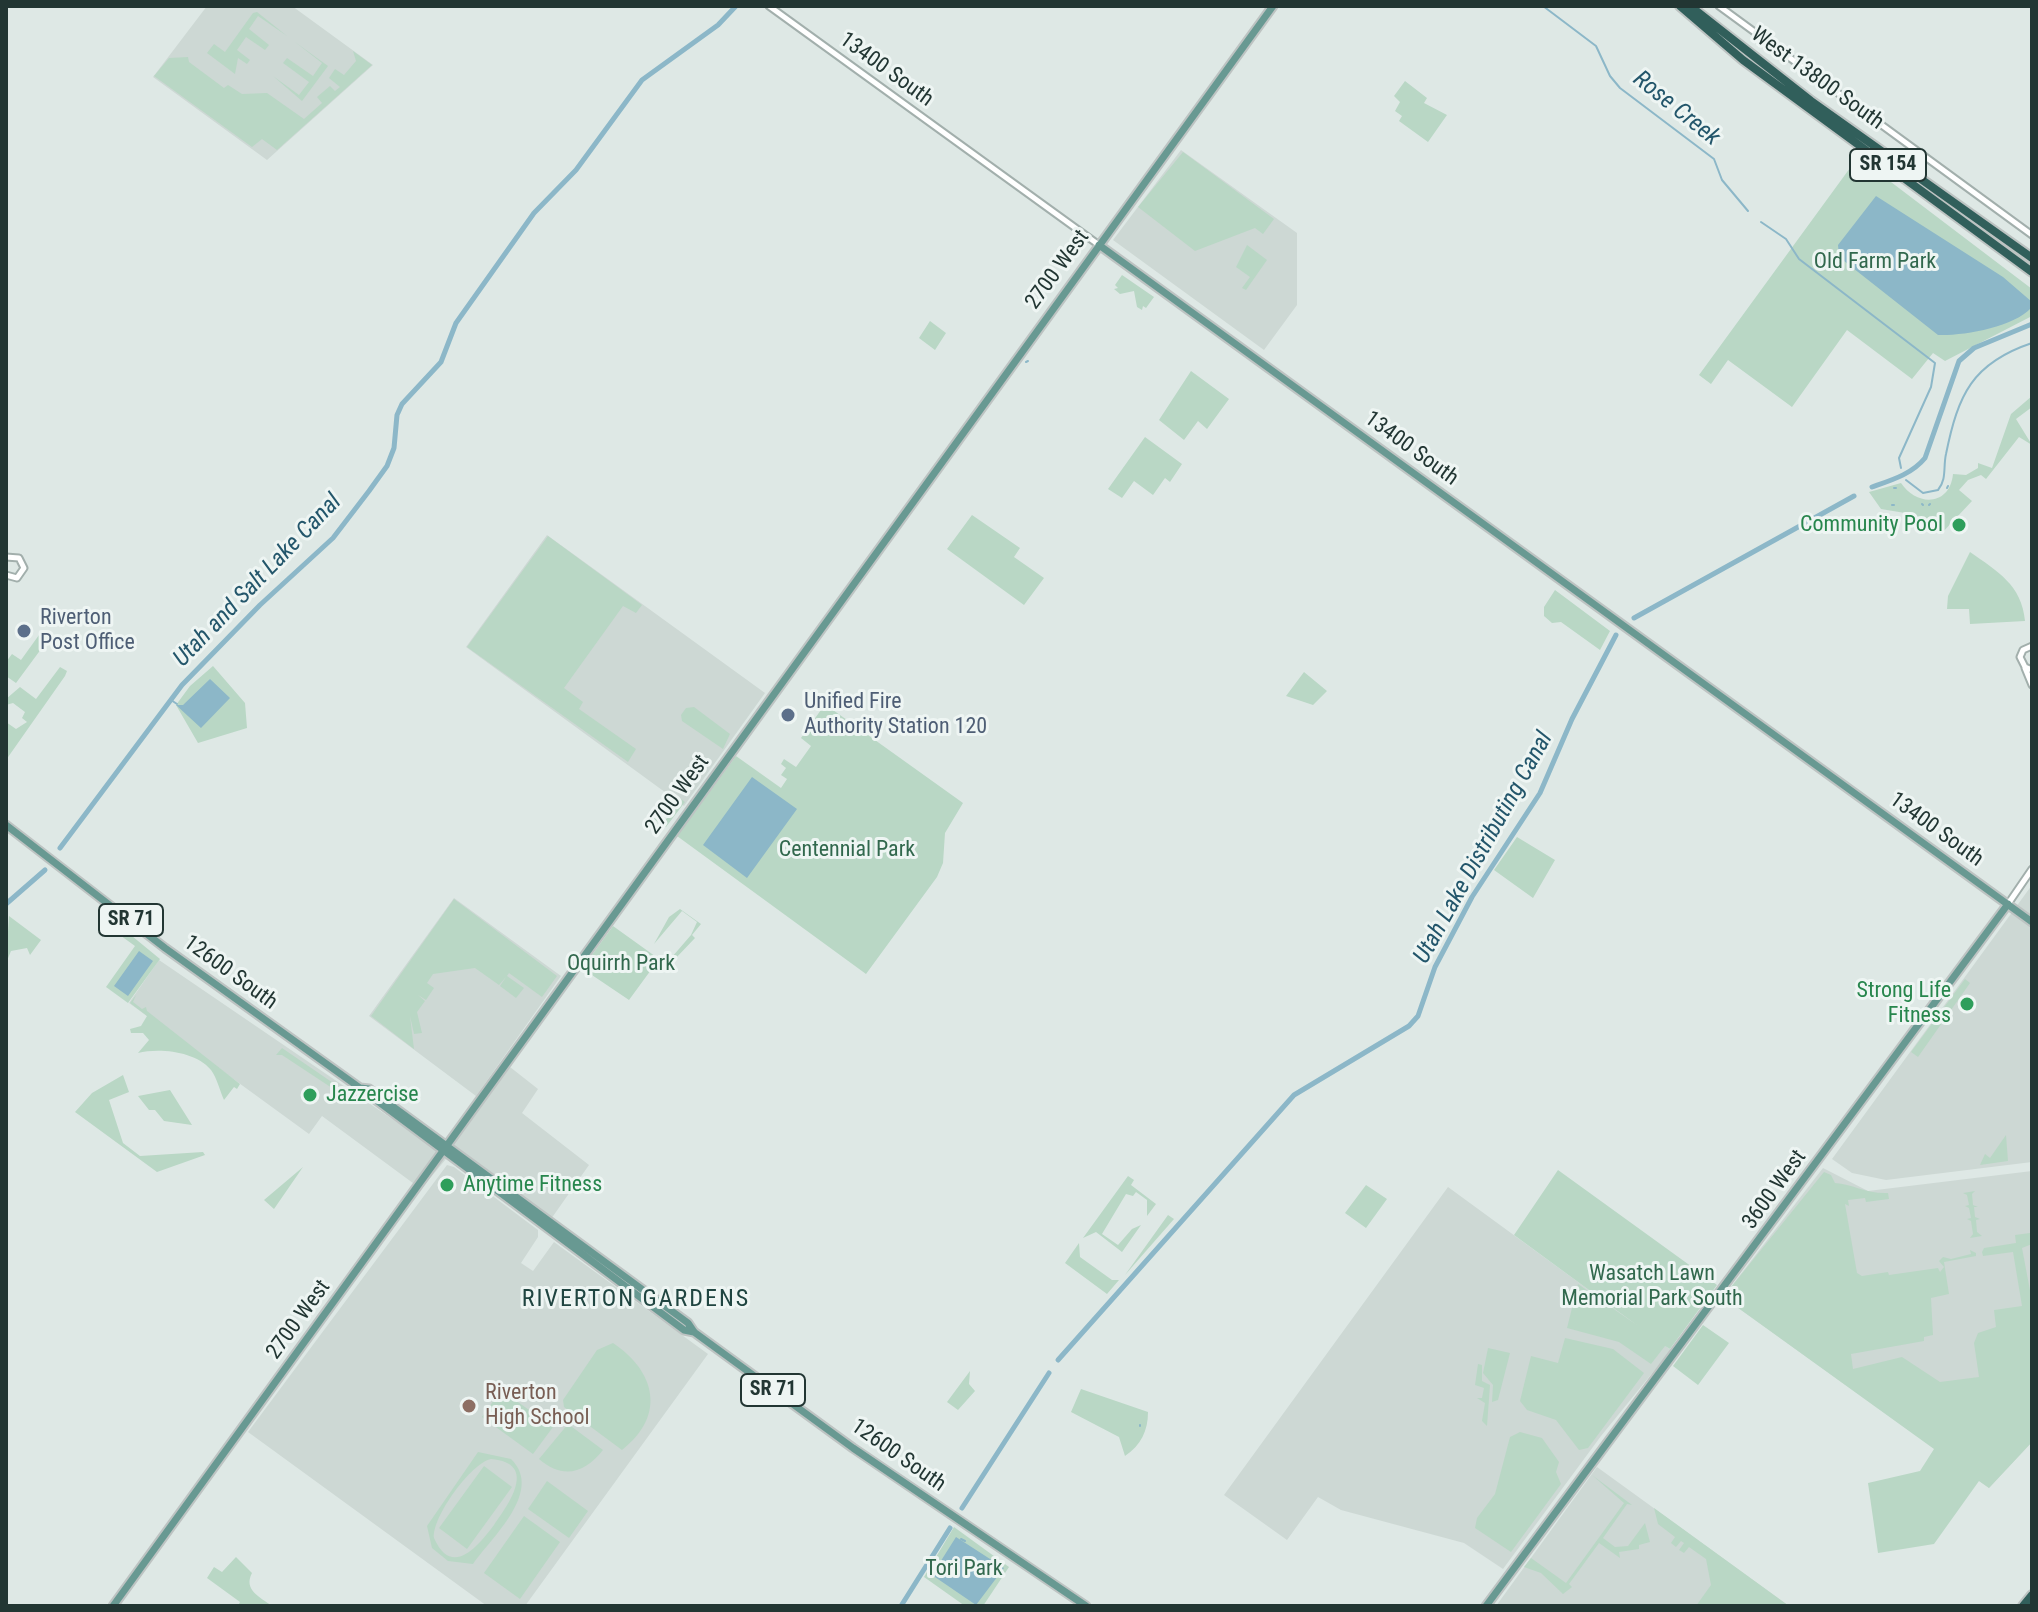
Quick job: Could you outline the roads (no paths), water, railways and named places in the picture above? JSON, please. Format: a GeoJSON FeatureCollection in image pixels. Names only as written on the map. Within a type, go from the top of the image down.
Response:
{"type":"FeatureCollection","features":[{"type":"Feature","properties":{"kind":"highway"},"geometry":{"type":"LineString","coordinates":[[1671,6],[1743,60]]}},
{"type":"Feature","properties":{"kind":"highway","name":"SR 154"},"geometry":{"type":"LineString","coordinates":[[1680,6],[1743,60],[2032,272]]}},
{"type":"Feature","properties":{"kind":"highway","name":"SR 154"},"geometry":{"type":"LineString","coordinates":[[1693,6],[1811,101],[2032,258]]}},
{"type":"Feature","properties":{"kind":"highway"},"geometry":{"type":"LineString","coordinates":[[2023,1606],[2032,1595]]}},
{"type":"Feature","properties":{"kind":"main road","name":"2700 West"},"geometry":{"type":"LineString","coordinates":[[113,1606],[1273,6]]}},
{"type":"Feature","properties":{"kind":"main road","name":"13400 South"},"geometry":{"type":"LineString","coordinates":[[1099,245],[2032,922]]}},
{"type":"Feature","properties":{"kind":"main road","name":"12600 South"},"geometry":{"type":"LineString","coordinates":[[6,825],[165,948],[688,1323],[694,1332],[853,1448],[1086,1606]]}},
{"type":"Feature","properties":{"kind":"main road","name":"3600 West"},"geometry":{"type":"LineString","coordinates":[[1486,1606],[2008,904]]}},
{"type":"Feature","properties":{"kind":"main road","name":"12600 South"},"geometry":{"type":"LineString","coordinates":[[445,1148],[548,1231],[684,1330],[694,1332]]}},
{"type":"Feature","properties":{"kind":"main road"},"geometry":{"type":"LineString","coordinates":[[548,1231],[554,1231],[586,1254],[592,1254]]}},
{"type":"Feature","properties":{"kind":"street","name":"13400 South"},"geometry":{"type":"LineString","coordinates":[[769,6],[1099,245]]}},
{"type":"Feature","properties":{"kind":"street","name":"West 13800 South"},"geometry":{"type":"LineString","coordinates":[[1719,6],[2032,235]]}},
{"type":"Feature","properties":{"kind":"street"},"geometry":{"type":"LineString","coordinates":[[6,583],[9,577],[22,575],[24,568],[19,558],[7,559]]}},
{"type":"Feature","properties":{"kind":"street"},"geometry":{"type":"LineString","coordinates":[[2032,646],[2021,653],[2032,685]]}},
{"type":"Feature","properties":{"kind":"street","name":"3600 West"},"geometry":{"type":"LineString","coordinates":[[2008,904],[2032,869]]}},
{"type":"Feature","properties":{"kind":"water"},"geometry":{"type":"Polygon","coordinates":[[[1876,196],[2003,277],[2032,302],[2031,308],[2013,320],[1988,329],[1938,335],[1839,257],[1838,245],[1876,196]]]}},
{"type":"Feature","properties":{"kind":"water"},"geometry":{"type":"Polygon","coordinates":[[[210,679],[230,698],[201,728],[176,705],[183,705],[210,679]]]}},
{"type":"Feature","properties":{"kind":"water"},"geometry":{"type":"Polygon","coordinates":[[[752,777],[797,809],[747,878],[703,845],[752,777]]]}},
{"type":"Feature","properties":{"kind":"water"},"geometry":{"type":"Polygon","coordinates":[[[139,951],[153,961],[128,996],[114,986],[139,951]]]}},
{"type":"Feature","properties":{"kind":"water","name":"Tori Park"},"geometry":{"type":"Polygon","coordinates":[[[956,1537],[1004,1568],[976,1605],[932,1575],[956,1537]]]}},
{"type":"Feature","properties":{"kind":"waterway","name":"Utah and Salt Lake Canal"},"geometry":{"type":"LineString","coordinates":[[60,848],[182,685],[260,605],[333,538],[369,491],[387,466],[394,448],[397,415],[402,404],[441,362],[456,323],[534,213],[576,170],[642,80],[718,25],[736,6]]}},
{"type":"Feature","properties":{"kind":"waterway","name":"Rose Creek"},"geometry":{"type":"LineString","coordinates":[[1543,6],[1596,46],[1610,76],[1620,88],[1714,159],[1722,180],[1748,211]]}},
{"type":"Feature","properties":{"kind":"waterway","name":"Rose Creek"},"geometry":{"type":"LineString","coordinates":[[1761,222],[1786,239],[1799,259],[1935,363],[1931,387],[1899,458],[1901,468]]}},
{"type":"Feature","properties":{"kind":"waterway","name":"Utah Lake Distributing Canal"},"geometry":{"type":"LineString","coordinates":[[1872,487],[1908,472],[1925,458],[1959,361],[1974,348],[2032,324]]}},
{"type":"Feature","properties":{"kind":"waterway","name":"Rose Creek"},"geometry":{"type":"LineString","coordinates":[[1906,480],[1923,493],[1938,490],[1944,477],[1946,454],[1956,415],[1971,384],[1995,360],[2032,343]]}},
{"type":"Feature","properties":{"kind":"waterway","name":"Utah Lake Distributing Canal"},"geometry":{"type":"LineString","coordinates":[[1634,618],[1854,496]]}},
{"type":"Feature","properties":{"kind":"waterway","name":"Utah Lake Distributing Canal"},"geometry":{"type":"LineString","coordinates":[[1058,1360],[1294,1095],[1409,1026],[1418,1016],[1435,967],[1472,897],[1540,793],[1572,719],[1616,635]]}},
{"type":"Feature","properties":{"kind":"waterway","name":"Utah and Salt Lake Canal"},"geometry":{"type":"LineString","coordinates":[[171,700],[177,704]]}},
{"type":"Feature","properties":{"kind":"waterway","name":"Utah and Salt Lake Canal"},"geometry":{"type":"LineString","coordinates":[[6,904],[45,870]]}},
{"type":"Feature","properties":{"kind":"waterway","name":"Utah Lake Distributing Canal"},"geometry":{"type":"LineString","coordinates":[[962,1508],[1049,1373]]}},
{"type":"Feature","properties":{"kind":"waterway","name":"Utah Lake Distributing Canal"},"geometry":{"type":"LineString","coordinates":[[901,1606],[950,1528]]}},
{"type":"Feature","properties":{"kind":"waterway"},"geometry":{"type":"LineString","coordinates":[[961,1539],[965,1541]]}},
{"type":"Feature","properties":{"kind":"place","name":"Community Pool"},"geometry":{"type":"Point","coordinates":[1959,525]}},
{"type":"Feature","properties":{"kind":"place","name":"Riverton Post Office"},"geometry":{"type":"Point","coordinates":[24,631]}},
{"type":"Feature","properties":{"kind":"place","name":"Unified Fire Authority Station 120"},"geometry":{"type":"Point","coordinates":[788,715]}},
{"type":"Feature","properties":{"kind":"place","name":"Strong Life Fitness"},"geometry":{"type":"Point","coordinates":[1967,1004]}},
{"type":"Feature","properties":{"kind":"place","name":"Jazzercise"},"geometry":{"type":"Point","coordinates":[310,1095]}},
{"type":"Feature","properties":{"kind":"place","name":"Anytime Fitness"},"geometry":{"type":"Point","coordinates":[447,1185]}},
{"type":"Feature","properties":{"kind":"place","name":"Riverton High School"},"geometry":{"type":"Point","coordinates":[469,1406]}},
{"type":"Feature","properties":{"kind":"district","name":"RIVERTON GARDENS"},"geometry":{"type":"Point","coordinates":[636,1300]}},
{"type":"Feature","properties":{"kind":"park label","name":"Old Farm Park"},"geometry":{"type":"Point","coordinates":[1875,262]}},
{"type":"Feature","properties":{"kind":"park label","name":"Centennial Park"},"geometry":{"type":"Point","coordinates":[847,850]}},
{"type":"Feature","properties":{"kind":"park label","name":"Oquirrh Park"},"geometry":{"type":"Point","coordinates":[621,964]}},
{"type":"Feature","properties":{"kind":"park label","name":"Wasatch Lawn Memorial Park South"},"geometry":{"type":"Point","coordinates":[1652,1286]}}]}
